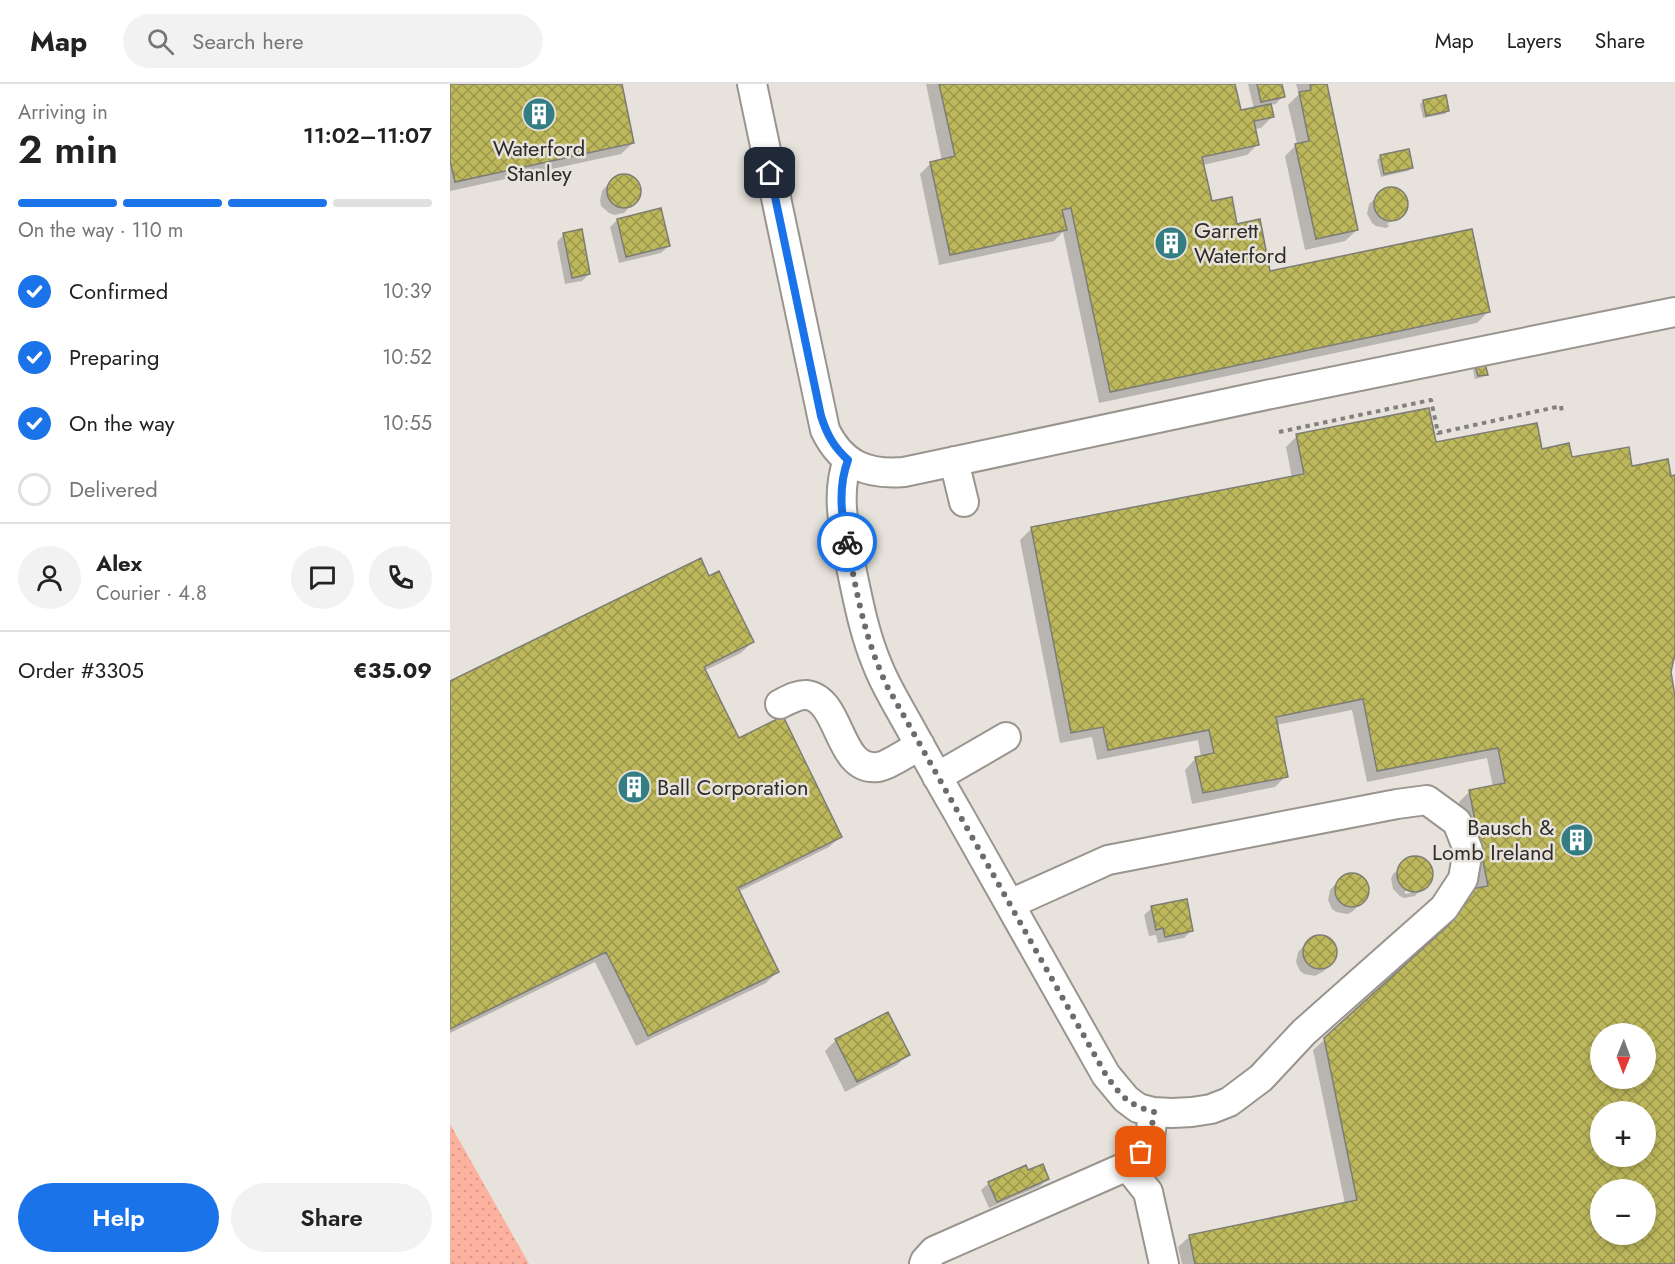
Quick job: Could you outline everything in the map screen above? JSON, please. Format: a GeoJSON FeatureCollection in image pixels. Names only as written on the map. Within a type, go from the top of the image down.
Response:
{"type":"FeatureCollection","features":[{"type":"Feature","properties":{"kind":"lane"},"geometry":{"type":"LineString","coordinates":[[752,84],[821,416],[838,452],[858,466],[869,470],[904,472],[1260,396],[1675,312]]}},
{"type":"Feature","properties":{"kind":"lane"},"geometry":{"type":"LineString","coordinates":[[848,460],[841,488],[842,513],[859,606],[869,644],[887,686],[1110,1082],[1126,1100],[1138,1108],[1154,1112],[1192,1112],[1229,1102],[1245,1091],[1304,1032],[1444,908],[1463,879],[1468,850],[1457,822],[1427,800],[1108,860],[1010,904]]}},
{"type":"Feature","properties":{"kind":"lane"},"geometry":{"type":"LineString","coordinates":[[954,461],[964,502]]}},
{"type":"Feature","properties":{"kind":"lane"},"geometry":{"type":"LineString","coordinates":[[780,704],[806,695],[820,701],[831,716],[854,760],[864,766],[880,767],[920,746]]}},
{"type":"Feature","properties":{"kind":"lane"},"geometry":{"type":"LineString","coordinates":[[937,777],[1006,737]]}},
{"type":"Feature","properties":{"kind":"lane"},"geometry":{"type":"LineString","coordinates":[[924,1264],[934,1251],[1128,1167],[1150,1139],[1154,1112]]}},
{"type":"Feature","properties":{"kind":"lane"},"geometry":{"type":"LineString","coordinates":[[1128,1167],[1148,1192],[1164,1264]]}},
{"type":"Feature","properties":{"kind":"path"},"geometry":{"type":"LineString","coordinates":[[1279,432],[1431,400],[1438,433],[1561,406],[1562,412]]}},
{"type":"Feature","properties":{"kind":"shaded area"},"geometry":{"type":"Polygon","coordinates":[[[450,1124],[529,1264],[450,1264],[450,1124]]]}},
{"type":"Feature","properties":{"kind":"building","name":"Waterford Stanley"},"geometry":{"type":"Polygon","coordinates":[[[450,84],[622,84],[634,143],[455,182],[450,161],[450,84]]]}},
{"type":"Feature","properties":{"kind":"building","name":"Garrett Waterford"},"geometry":{"type":"Polygon","coordinates":[[[939,84],[1235,84],[1241,110],[1271,104],[1274,117],[1254,121],[1259,145],[1202,157],[1212,201],[1232,197],[1237,224],[1260,219],[1270,271],[1472,229],[1490,312],[1110,392],[1071,208],[1062,210],[1067,230],[950,255],[930,162],[955,156],[939,84]]]}},
{"type":"Feature","properties":{"kind":"building"},"geometry":{"type":"Polygon","coordinates":[[[1257,84],[1282,84],[1285,97],[1261,102],[1257,84]]]}},
{"type":"Feature","properties":{"kind":"building"},"geometry":{"type":"Polygon","coordinates":[[[1310,84],[1327,84],[1358,230],[1316,239],[1295,144],[1309,141],[1299,92],[1311,90],[1310,84]]]}},
{"type":"Feature","properties":{"kind":"building"},"geometry":{"type":"Polygon","coordinates":[[[1446,95],[1449,111],[1426,116],[1423,100],[1446,95]]]}},
{"type":"Feature","properties":{"kind":"building"},"geometry":{"type":"Polygon","coordinates":[[[1409,149],[1413,168],[1384,174],[1380,155],[1409,149]]]}},
{"type":"Feature","properties":{"kind":"building"},"geometry":{"type":"Polygon","coordinates":[[[624,174],[636,179],[641,191],[636,203],[624,208],[612,203],[607,191],[612,179],[624,174]]]}},
{"type":"Feature","properties":{"kind":"building"},"geometry":{"type":"Polygon","coordinates":[[[1391,187],[1403,192],[1408,204],[1403,216],[1391,221],[1379,216],[1374,204],[1379,192],[1391,187]]]}},
{"type":"Feature","properties":{"kind":"building"},"geometry":{"type":"Polygon","coordinates":[[[661,208],[670,246],[626,257],[617,219],[661,208]]]}},
{"type":"Feature","properties":{"kind":"building"},"geometry":{"type":"Polygon","coordinates":[[[582,229],[590,274],[572,278],[563,233],[582,229]]]}},
{"type":"Feature","properties":{"kind":"building"},"geometry":{"type":"Polygon","coordinates":[[[1485,363],[1488,375],[1478,376],[1475,365],[1485,363]]]}},
{"type":"Feature","properties":{"kind":"building","name":"Bausch & Lomb Ireland"},"geometry":{"type":"Polygon","coordinates":[[[1429,408],[1436,442],[1537,423],[1542,449],[1569,443],[1572,457],[1629,447],[1632,466],[1668,459],[1671,476],[1675,475],[1675,653],[1671,672],[1675,696],[1675,1264],[1195,1264],[1189,1235],[1357,1200],[1324,1038],[1451,923],[1449,913],[1466,890],[1488,886],[1469,790],[1505,783],[1498,748],[1377,771],[1363,699],[1276,717],[1288,777],[1203,793],[1195,757],[1214,753],[1209,730],[1108,750],[1103,727],[1071,733],[1031,527],[1304,474],[1296,434],[1429,408]]]}},
{"type":"Feature","properties":{"kind":"building","name":"Ball Corporation"},"geometry":{"type":"Polygon","coordinates":[[[701,558],[709,576],[719,571],[754,642],[704,667],[739,738],[783,716],[842,837],[738,888],[779,972],[648,1036],[606,952],[450,1029],[450,681],[701,558]]]}},
{"type":"Feature","properties":{"kind":"building"},"geometry":{"type":"Polygon","coordinates":[[[1415,856],[1427,862],[1433,874],[1427,886],[1415,892],[1403,886],[1397,874],[1403,862],[1415,856]]]}},
{"type":"Feature","properties":{"kind":"building"},"geometry":{"type":"Polygon","coordinates":[[[1352,873],[1364,878],[1369,890],[1364,902],[1352,907],[1340,902],[1335,890],[1340,878],[1352,873]]]}},
{"type":"Feature","properties":{"kind":"building"},"geometry":{"type":"Polygon","coordinates":[[[1187,899],[1193,931],[1165,937],[1163,928],[1156,930],[1151,906],[1187,899]]]}},
{"type":"Feature","properties":{"kind":"building"},"geometry":{"type":"Polygon","coordinates":[[[1320,935],[1332,940],[1337,952],[1332,964],[1320,969],[1308,964],[1303,952],[1308,940],[1320,935]]]}},
{"type":"Feature","properties":{"kind":"building"},"geometry":{"type":"Polygon","coordinates":[[[888,1012],[910,1055],[857,1082],[835,1039],[888,1012]]]}},
{"type":"Feature","properties":{"kind":"building"},"geometry":{"type":"Polygon","coordinates":[[[1043,1164],[1049,1179],[997,1202],[988,1182],[1026,1165],[1028,1170],[1043,1164]]]}},
{"type":"Feature","properties":{"kind":"way so far"},"geometry":{"type":"LineString","coordinates":[[847,542],[864,627],[887,686],[1106,1075],[1126,1100],[1138,1108],[1154,1112],[1150,1139],[1141,1152]]}},
{"type":"Feature","properties":{"kind":"place","name":"Waterford Stanley"},"geometry":{"type":"Point","coordinates":[539,114]}},
{"type":"Feature","properties":{"kind":"place","name":"Garrett Waterford"},"geometry":{"type":"Point","coordinates":[1171,243]}},
{"type":"Feature","properties":{"kind":"place","name":"Ball Corporation"},"geometry":{"type":"Point","coordinates":[634,787]}},
{"type":"Feature","properties":{"kind":"place","name":"Bausch & Lomb Ireland"},"geometry":{"type":"Point","coordinates":[1577,840]}},
{"type":"Feature","properties":{"kind":"route"},"geometry":{"type":"LineString","coordinates":[[770,173],[821,416],[831,441],[838,452],[848,460],[841,488],[847,542]]}}]}
